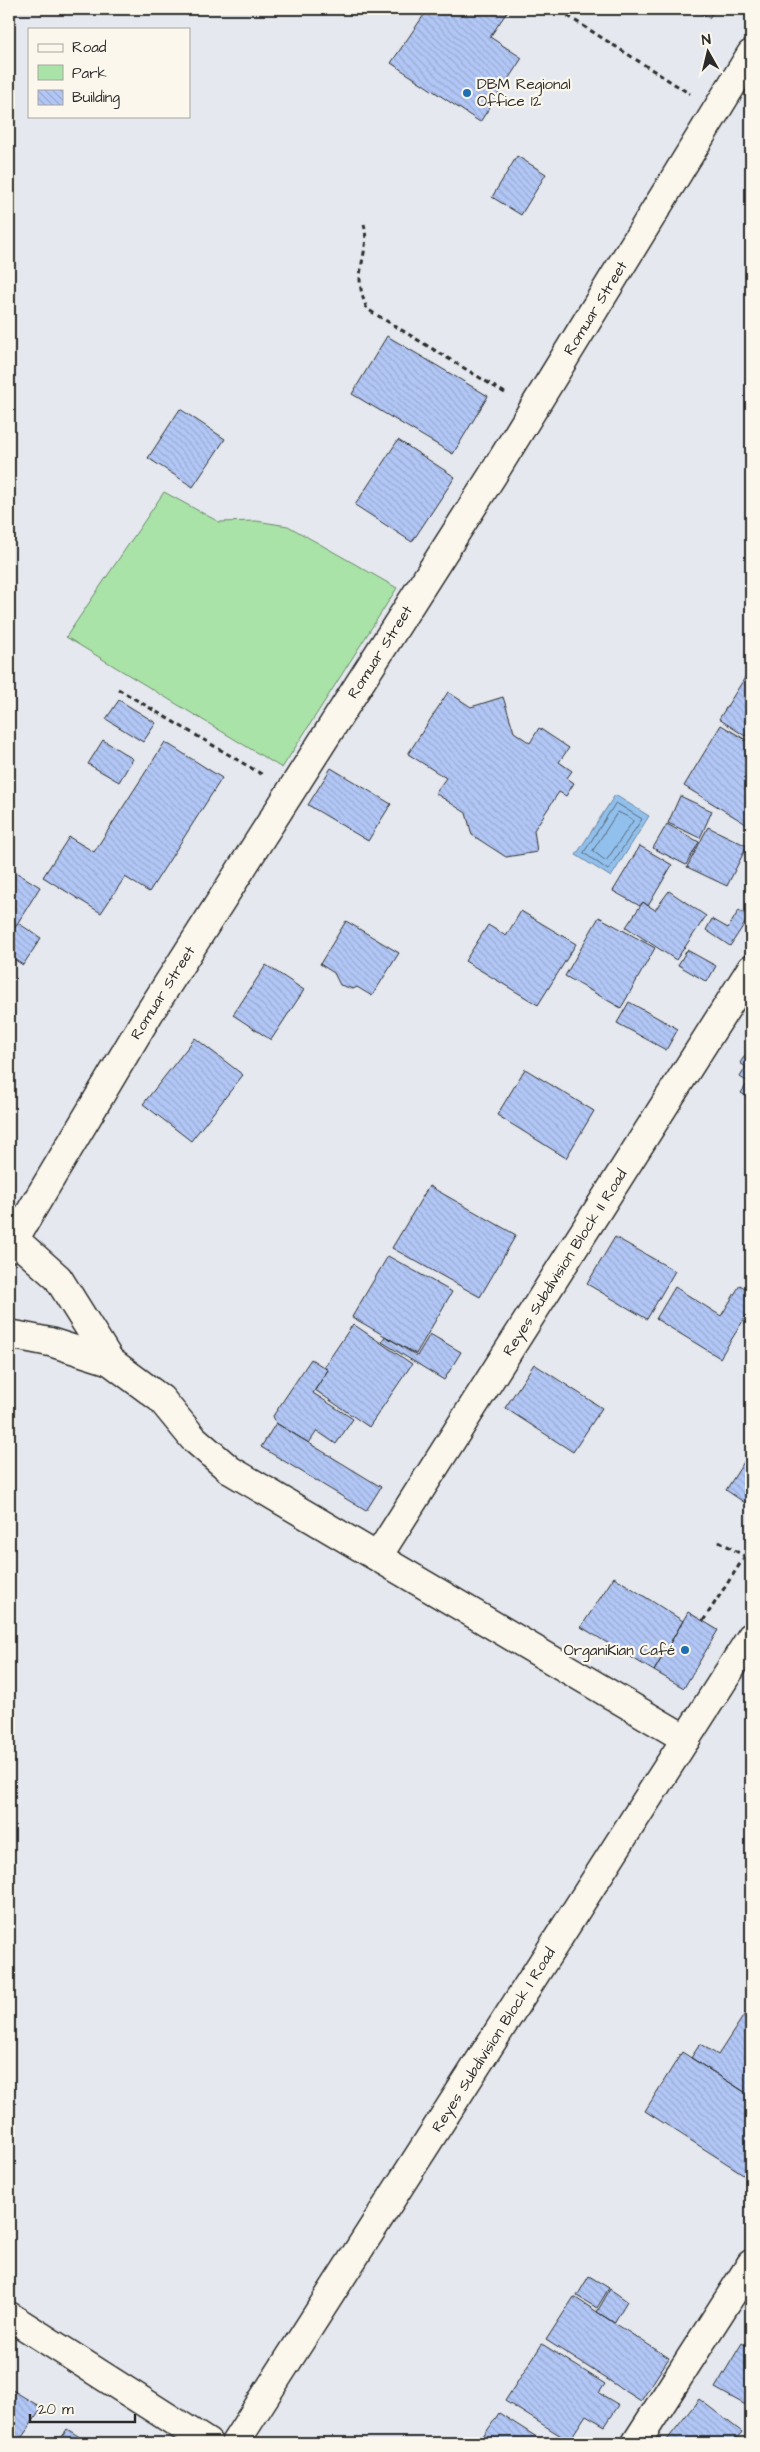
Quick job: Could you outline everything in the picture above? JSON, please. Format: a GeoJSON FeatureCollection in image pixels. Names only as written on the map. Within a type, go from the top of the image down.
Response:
{"type":"FeatureCollection","features":[{"type":"Feature","properties":{"kind":"street","name":"Romuar Street"},"geometry":{"type":"LineString","coordinates":[[12,1244],[148,1015],[533,410],[751,54]]}},
{"type":"Feature","properties":{"kind":"street","name":"Reyes Subdivision Block II Road"},"geometry":{"type":"LineString","coordinates":[[378,1556],[751,969]]}},
{"type":"Feature","properties":{"kind":"street"},"geometry":{"type":"LineString","coordinates":[[12,1244],[58,1278],[110,1361]]}},
{"type":"Feature","properties":{"kind":"street"},"geometry":{"type":"LineString","coordinates":[[9,1334],[50,1342],[110,1361],[161,1399],[193,1438],[230,1470],[686,1739]]}},
{"type":"Feature","properties":{"kind":"street","name":"Reyes Subdivision Block I Road"},"geometry":{"type":"LineString","coordinates":[[235,2443],[751,1637]]}},
{"type":"Feature","properties":{"kind":"street"},"geometry":{"type":"LineString","coordinates":[[636,2443],[751,2264]]}},
{"type":"Feature","properties":{"kind":"street"},"geometry":{"type":"LineString","coordinates":[[9,2316],[208,2443]]}},
{"type":"Feature","properties":{"kind":"path"},"geometry":{"type":"LineString","coordinates":[[560,11],[716,112]]}},
{"type":"Feature","properties":{"kind":"path"},"geometry":{"type":"LineString","coordinates":[[364,224],[367,237],[360,277],[361,292],[367,309],[533,410]]}},
{"type":"Feature","properties":{"kind":"path"},"geometry":{"type":"LineString","coordinates":[[118,689],[291,791]]}},
{"type":"Feature","properties":{"kind":"path"},"geometry":{"type":"LineString","coordinates":[[719,1541],[751,1560]]}},
{"type":"Feature","properties":{"kind":"path"},"geometry":{"type":"LineString","coordinates":[[703,1621],[744,1556]]}},
{"type":"Feature","properties":{"kind":"green space"},"geometry":{"type":"Polygon","coordinates":[[[164,492],[219,522],[256,521],[288,526],[397,588],[282,768],[66,637],[164,492]]]}},
{"type":"Feature","properties":{"kind":"water"},"geometry":{"type":"Polygon","coordinates":[[[615,795],[649,816],[611,877],[576,855],[615,795]]]}},
{"type":"Feature","properties":{"kind":"building","name":"DBM Regional Office 12"},"geometry":{"type":"Polygon","coordinates":[[[428,9],[509,9],[490,37],[522,58],[480,122],[391,63],[428,9]]]}},
{"type":"Feature","properties":{"kind":"building"},"geometry":{"type":"Polygon","coordinates":[[[694,9],[715,9],[709,18],[694,9]]]}},
{"type":"Feature","properties":{"kind":"building"},"geometry":{"type":"Polygon","coordinates":[[[517,156],[546,174],[521,215],[492,197],[517,156]]]}},
{"type":"Feature","properties":{"kind":"building"},"geometry":{"type":"Polygon","coordinates":[[[387,336],[488,396],[453,454],[352,394],[387,336]]]}},
{"type":"Feature","properties":{"kind":"building"},"geometry":{"type":"Polygon","coordinates":[[[180,409],[225,439],[193,487],[148,458],[180,409]]]}},
{"type":"Feature","properties":{"kind":"building"},"geometry":{"type":"Polygon","coordinates":[[[398,440],[455,477],[412,542],[355,505],[398,440]]]}},
{"type":"Feature","properties":{"kind":"building"},"geometry":{"type":"Polygon","coordinates":[[[751,668],[751,726],[745,736],[719,719],[751,668]]]}},
{"type":"Feature","properties":{"kind":"building"},"geometry":{"type":"Polygon","coordinates":[[[448,692],[471,707],[503,697],[514,732],[530,743],[539,728],[569,748],[559,762],[572,771],[567,778],[574,783],[566,796],[559,792],[534,830],[537,852],[506,857],[472,835],[466,813],[435,793],[446,778],[408,754],[448,692]]]}},
{"type":"Feature","properties":{"kind":"building"},"geometry":{"type":"Polygon","coordinates":[[[119,700],[156,723],[143,742],[106,719],[119,700]]]}},
{"type":"Feature","properties":{"kind":"building"},"geometry":{"type":"Polygon","coordinates":[[[721,725],[751,743],[751,827],[684,786],[721,725]]]}},
{"type":"Feature","properties":{"kind":"building"},"geometry":{"type":"Polygon","coordinates":[[[103,740],[133,759],[119,782],[88,764],[103,740]]]}},
{"type":"Feature","properties":{"kind":"building"},"geometry":{"type":"Polygon","coordinates":[[[165,742],[222,778],[149,892],[125,877],[101,913],[43,877],[69,837],[94,852],[165,742]]]}},
{"type":"Feature","properties":{"kind":"building"},"geometry":{"type":"Polygon","coordinates":[[[331,768],[391,804],[368,841],[308,805],[331,768]]]}},
{"type":"Feature","properties":{"kind":"building"},"geometry":{"type":"Polygon","coordinates":[[[680,796],[712,811],[700,838],[668,823],[680,796]]]}},
{"type":"Feature","properties":{"kind":"building"},"geometry":{"type":"Polygon","coordinates":[[[667,824],[699,842],[686,865],[653,848],[667,824]]]}},
{"type":"Feature","properties":{"kind":"building"},"geometry":{"type":"Polygon","coordinates":[[[708,827],[747,846],[727,886],[687,867],[708,827]]]}},
{"type":"Feature","properties":{"kind":"building"},"geometry":{"type":"Polygon","coordinates":[[[640,846],[672,865],[648,906],[643,902],[640,906],[613,891],[640,846]]]}},
{"type":"Feature","properties":{"kind":"building"},"geometry":{"type":"Polygon","coordinates":[[[9,868],[40,887],[12,932],[9,930],[9,868]]]}},
{"type":"Feature","properties":{"kind":"building"},"geometry":{"type":"Polygon","coordinates":[[[669,891],[706,916],[676,960],[626,927],[643,902],[655,910],[669,891]]]}},
{"type":"Feature","properties":{"kind":"building"},"geometry":{"type":"Polygon","coordinates":[[[739,910],[749,917],[730,946],[706,930],[712,919],[728,928],[739,910]]]}},
{"type":"Feature","properties":{"kind":"building"},"geometry":{"type":"Polygon","coordinates":[[[521,911],[576,944],[538,1005],[465,961],[488,925],[506,936],[521,911]]]}},
{"type":"Feature","properties":{"kind":"building"},"geometry":{"type":"Polygon","coordinates":[[[599,917],[655,948],[621,1008],[565,976],[599,917]]]}},
{"type":"Feature","properties":{"kind":"building"},"geometry":{"type":"Polygon","coordinates":[[[346,921],[399,953],[372,996],[357,987],[353,989],[340,985],[334,973],[320,964],[346,921]]]}},
{"type":"Feature","properties":{"kind":"building"},"geometry":{"type":"Polygon","coordinates":[[[18,923],[41,938],[23,965],[9,956],[9,930],[12,932],[18,923]]]}},
{"type":"Feature","properties":{"kind":"building"},"geometry":{"type":"Polygon","coordinates":[[[687,950],[716,966],[707,982],[678,965],[687,950]]]}},
{"type":"Feature","properties":{"kind":"building"},"geometry":{"type":"Polygon","coordinates":[[[266,965],[304,990],[271,1040],[233,1015],[266,965]]]}},
{"type":"Feature","properties":{"kind":"building"},"geometry":{"type":"Polygon","coordinates":[[[629,1002],[678,1029],[666,1050],[617,1023],[629,1002]]]}},
{"type":"Feature","properties":{"kind":"building"},"geometry":{"type":"Polygon","coordinates":[[[195,1038],[243,1075],[191,1141],[143,1104],[195,1038]]]}},
{"type":"Feature","properties":{"kind":"building"},"geometry":{"type":"Polygon","coordinates":[[[749,1049],[751,1050],[751,1099],[741,1093],[748,1082],[740,1077],[746,1067],[740,1063],[749,1049]]]}},
{"type":"Feature","properties":{"kind":"building"},"geometry":{"type":"Polygon","coordinates":[[[525,1069],[594,1111],[566,1158],[497,1115],[525,1069]]]}},
{"type":"Feature","properties":{"kind":"building"},"geometry":{"type":"Polygon","coordinates":[[[429,1186],[516,1235],[480,1297],[392,1248],[429,1186]]]}},
{"type":"Feature","properties":{"kind":"building"},"geometry":{"type":"Polygon","coordinates":[[[615,1237],[675,1271],[647,1319],[587,1284],[615,1237]]]}},
{"type":"Feature","properties":{"kind":"building"},"geometry":{"type":"Polygon","coordinates":[[[388,1256],[452,1292],[416,1354],[352,1317],[388,1256]]]}},
{"type":"Feature","properties":{"kind":"building"},"geometry":{"type":"Polygon","coordinates":[[[740,1285],[751,1292],[751,1308],[720,1358],[656,1319],[675,1287],[721,1316],[740,1285]]]}},
{"type":"Feature","properties":{"kind":"building"},"geometry":{"type":"Polygon","coordinates":[[[353,1324],[412,1364],[369,1427],[315,1390],[328,1370],[324,1367],[353,1324]]]}},
{"type":"Feature","properties":{"kind":"building"},"geometry":{"type":"Polygon","coordinates":[[[430,1334],[461,1352],[444,1380],[382,1342],[385,1336],[417,1356],[430,1334]]]}},
{"type":"Feature","properties":{"kind":"building"},"geometry":{"type":"Polygon","coordinates":[[[311,1359],[328,1370],[313,1393],[353,1419],[336,1444],[317,1431],[309,1443],[276,1423],[273,1416],[311,1359]]]}},
{"type":"Feature","properties":{"kind":"building"},"geometry":{"type":"Polygon","coordinates":[[[534,1364],[602,1408],[573,1452],[505,1408],[534,1364]]]}},
{"type":"Feature","properties":{"kind":"building"},"geometry":{"type":"Polygon","coordinates":[[[276,1423],[381,1487],[366,1511],[261,1447],[276,1423]]]}},
{"type":"Feature","properties":{"kind":"building"},"geometry":{"type":"Polygon","coordinates":[[[751,1451],[751,1507],[726,1490],[751,1451]]]}},
{"type":"Feature","properties":{"kind":"building"},"geometry":{"type":"Polygon","coordinates":[[[614,1577],[683,1621],[654,1671],[581,1627],[614,1577]]]}},
{"type":"Feature","properties":{"kind":"building"},"geometry":{"type":"Polygon","coordinates":[[[688,1612],[718,1630],[684,1688],[654,1671],[688,1612]]]}},
{"type":"Feature","properties":{"kind":"building"},"geometry":{"type":"Polygon","coordinates":[[[750,2006],[751,2096],[691,2058],[700,2044],[718,2055],[750,2006]]]}},
{"type":"Feature","properties":{"kind":"building"},"geometry":{"type":"Polygon","coordinates":[[[682,2052],[751,2096],[751,2179],[645,2111],[682,2052]]]}},
{"type":"Feature","properties":{"kind":"building"},"geometry":{"type":"Polygon","coordinates":[[[589,2276],[609,2288],[597,2308],[577,2296],[589,2276]]]}},
{"type":"Feature","properties":{"kind":"building"},"geometry":{"type":"Polygon","coordinates":[[[610,2289],[627,2301],[614,2323],[597,2312],[610,2289]]]}},
{"type":"Feature","properties":{"kind":"building"},"geometry":{"type":"Polygon","coordinates":[[[574,2297],[669,2358],[641,2401],[546,2340],[574,2297]]]}},
{"type":"Feature","properties":{"kind":"building"},"geometry":{"type":"Polygon","coordinates":[[[742,2343],[751,2349],[751,2408],[715,2388],[742,2343]]]}},
{"type":"Feature","properties":{"kind":"building"},"geometry":{"type":"Polygon","coordinates":[[[542,2344],[605,2384],[599,2393],[619,2405],[605,2426],[586,2415],[569,2441],[505,2401],[542,2344]]]}},
{"type":"Feature","properties":{"kind":"building"},"geometry":{"type":"Polygon","coordinates":[[[9,2388],[42,2408],[18,2443],[9,2443],[9,2388]]]}},
{"type":"Feature","properties":{"kind":"building"},"geometry":{"type":"Polygon","coordinates":[[[699,2399],[742,2432],[733,2443],[671,2443],[667,2440],[699,2399]]]}},
{"type":"Feature","properties":{"kind":"building"},"geometry":{"type":"Polygon","coordinates":[[[499,2413],[546,2443],[479,2443],[499,2413]]]}},
{"type":"Feature","properties":{"kind":"building"},"geometry":{"type":"Polygon","coordinates":[[[67,2429],[89,2443],[58,2443],[67,2429]]]}},
{"type":"Feature","properties":{"kind":"place","name":"DBM Regional Office 12"},"geometry":{"type":"Point","coordinates":[467,93]}},
{"type":"Feature","properties":{"kind":"place","name":"OrganiKian Café"},"geometry":{"type":"Point","coordinates":[685,1650]}}]}
